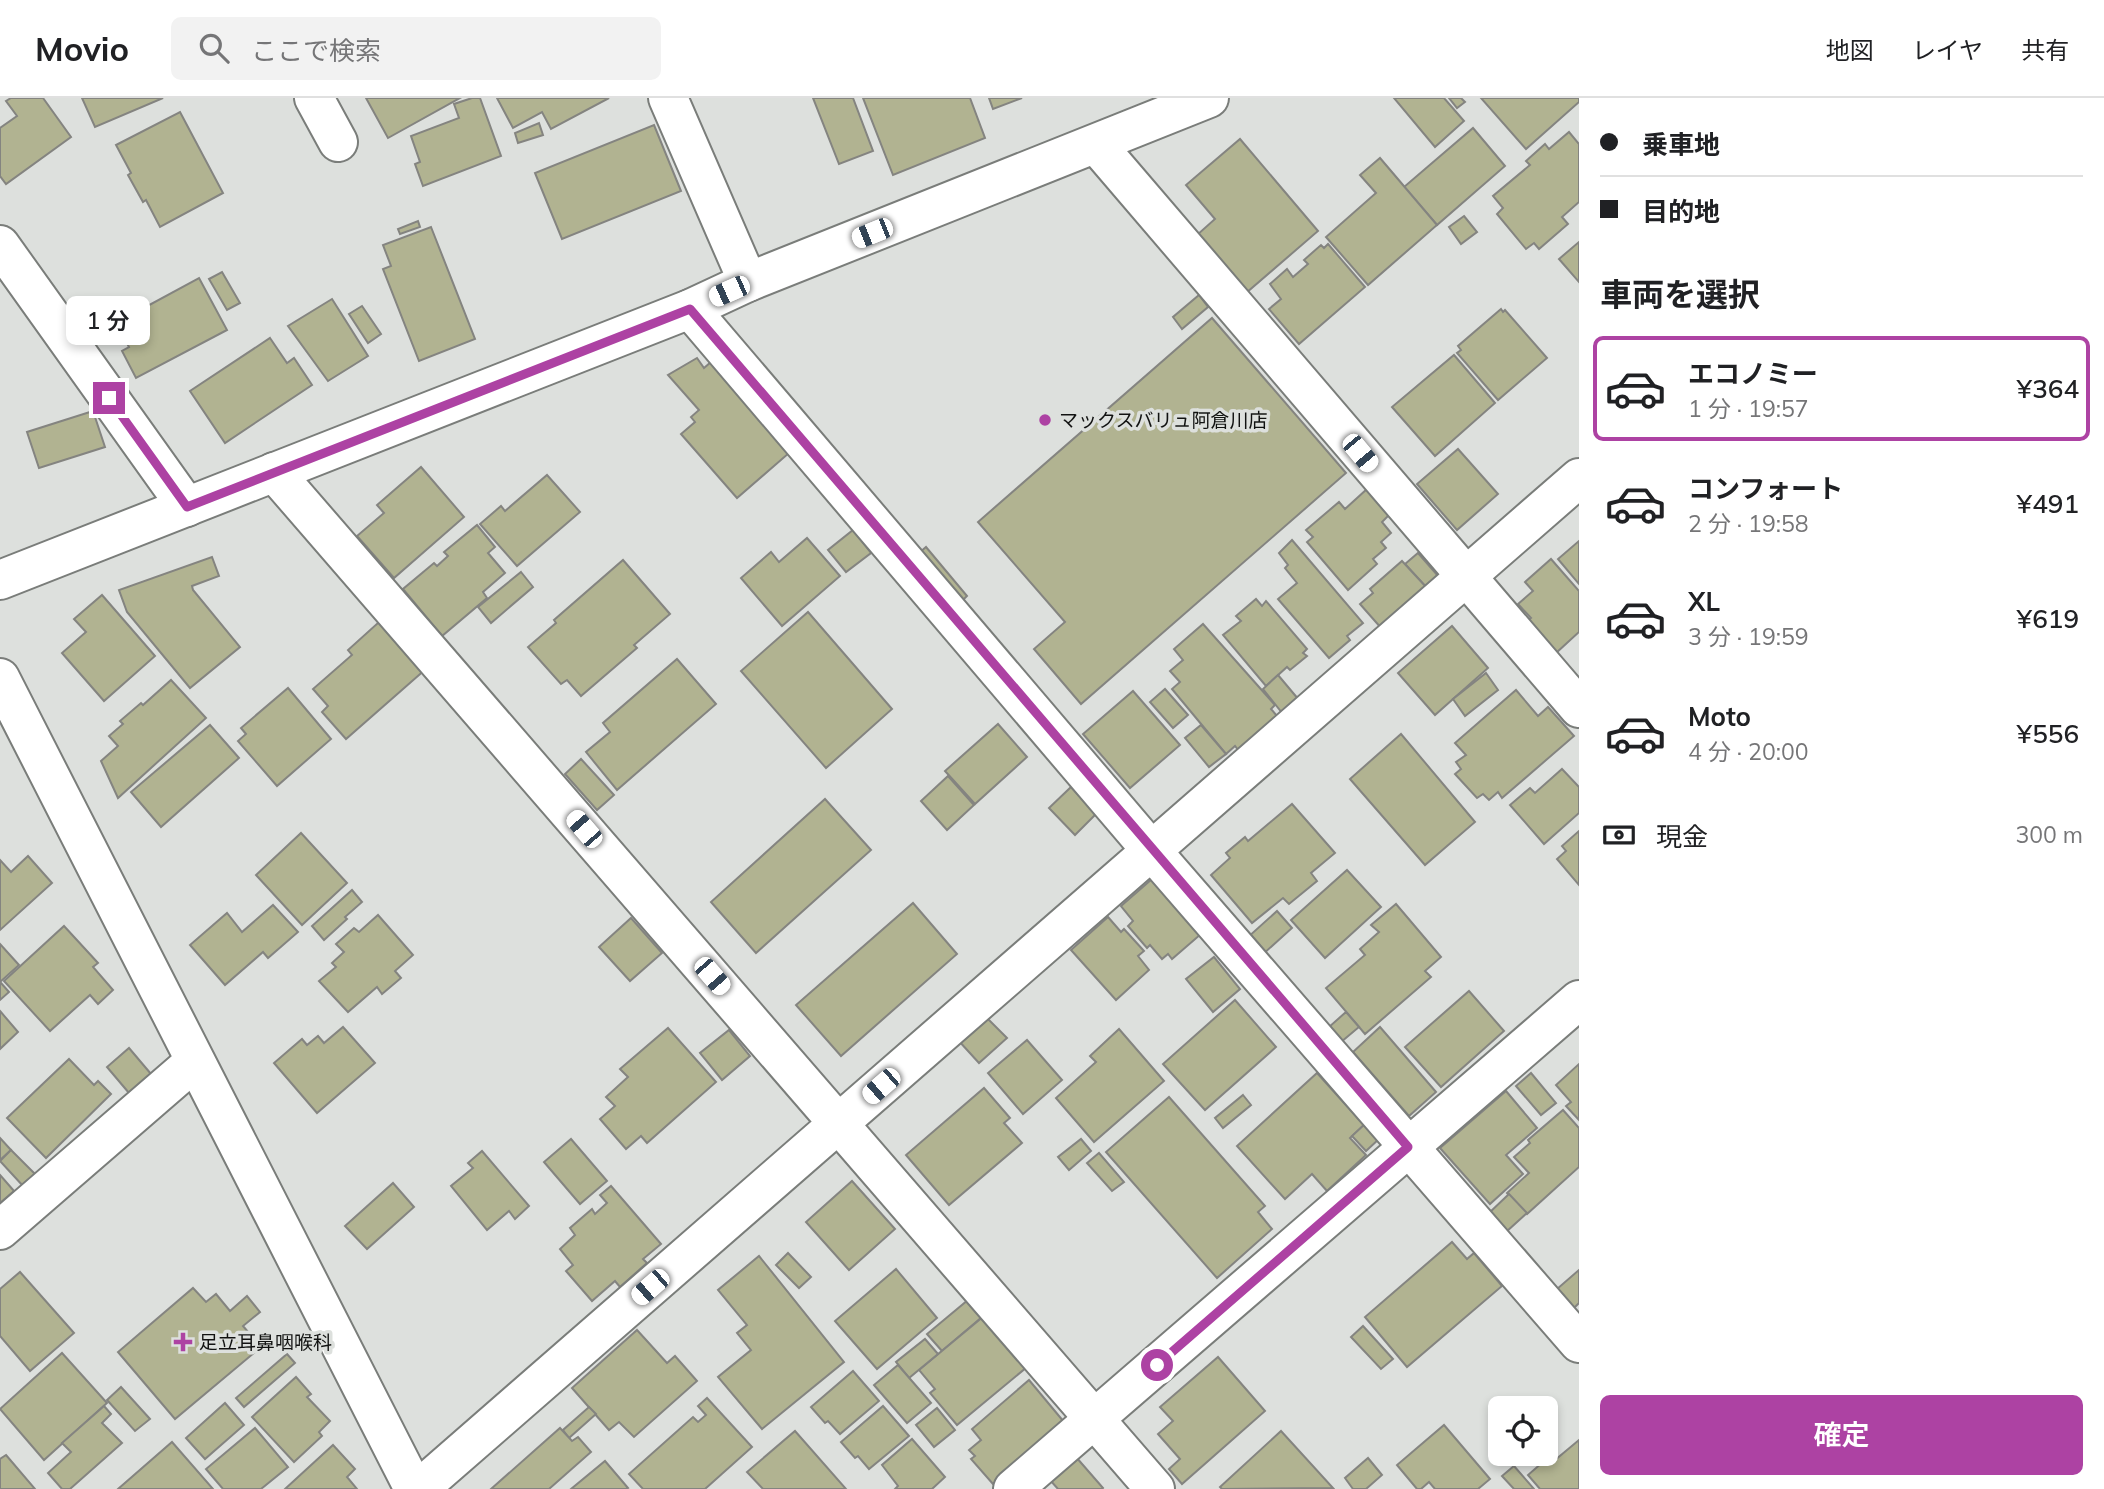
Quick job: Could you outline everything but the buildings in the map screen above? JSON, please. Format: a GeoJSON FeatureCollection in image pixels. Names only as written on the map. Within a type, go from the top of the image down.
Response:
{"type":"FeatureCollection","features":[{"type":"Feature","properties":{"kind":"street"},"geometry":{"type":"LineString","coordinates":[[314,98],[338,142]]}},
{"type":"Feature","properties":{"kind":"street"},"geometry":{"type":"LineString","coordinates":[[0,580],[690,309],[748,282],[1209,98]]}},
{"type":"Feature","properties":{"kind":"street"},"geometry":{"type":"LineString","coordinates":[[674,100],[748,282]]}},
{"type":"Feature","properties":{"kind":"street"},"geometry":{"type":"LineString","coordinates":[[1096,144],[1579,708]]}},
{"type":"Feature","properties":{"kind":"street"},"geometry":{"type":"LineString","coordinates":[[0,245],[187,507]]}},
{"type":"Feature","properties":{"kind":"street"},"geometry":{"type":"LineString","coordinates":[[690,309],[1151,850],[1579,1343]]}},
{"type":"Feature","properties":{"kind":"street"},"geometry":{"type":"LineString","coordinates":[[275,472],[1155,1489]]}},
{"type":"Feature","properties":{"kind":"street"},"geometry":{"type":"LineString","coordinates":[[419,1489],[1579,478]]}},
{"type":"Feature","properties":{"kind":"street"},"geometry":{"type":"LineString","coordinates":[[0,678],[414,1489]]}},
{"type":"Feature","properties":{"kind":"street"},"geometry":{"type":"LineString","coordinates":[[1013,1489],[1579,1000]]}},
{"type":"Feature","properties":{"kind":"street"},"geometry":{"type":"LineString","coordinates":[[0,1230],[194,1062]]}},
{"type":"Feature","properties":{"kind":"place","name":"マックスバリュ阿倉川店"},"geometry":{"type":"Point","coordinates":[1045,420]}},
{"type":"Feature","properties":{"kind":"place","name":"足立耳鼻咽喉科"},"geometry":{"type":"Point","coordinates":[183,1342]}},
{"type":"Feature","properties":{"kind":"route"},"geometry":{"type":"LineString","coordinates":[[109,398],[187,507],[690,309],[1408,1147],[1157,1365]]}}]}
